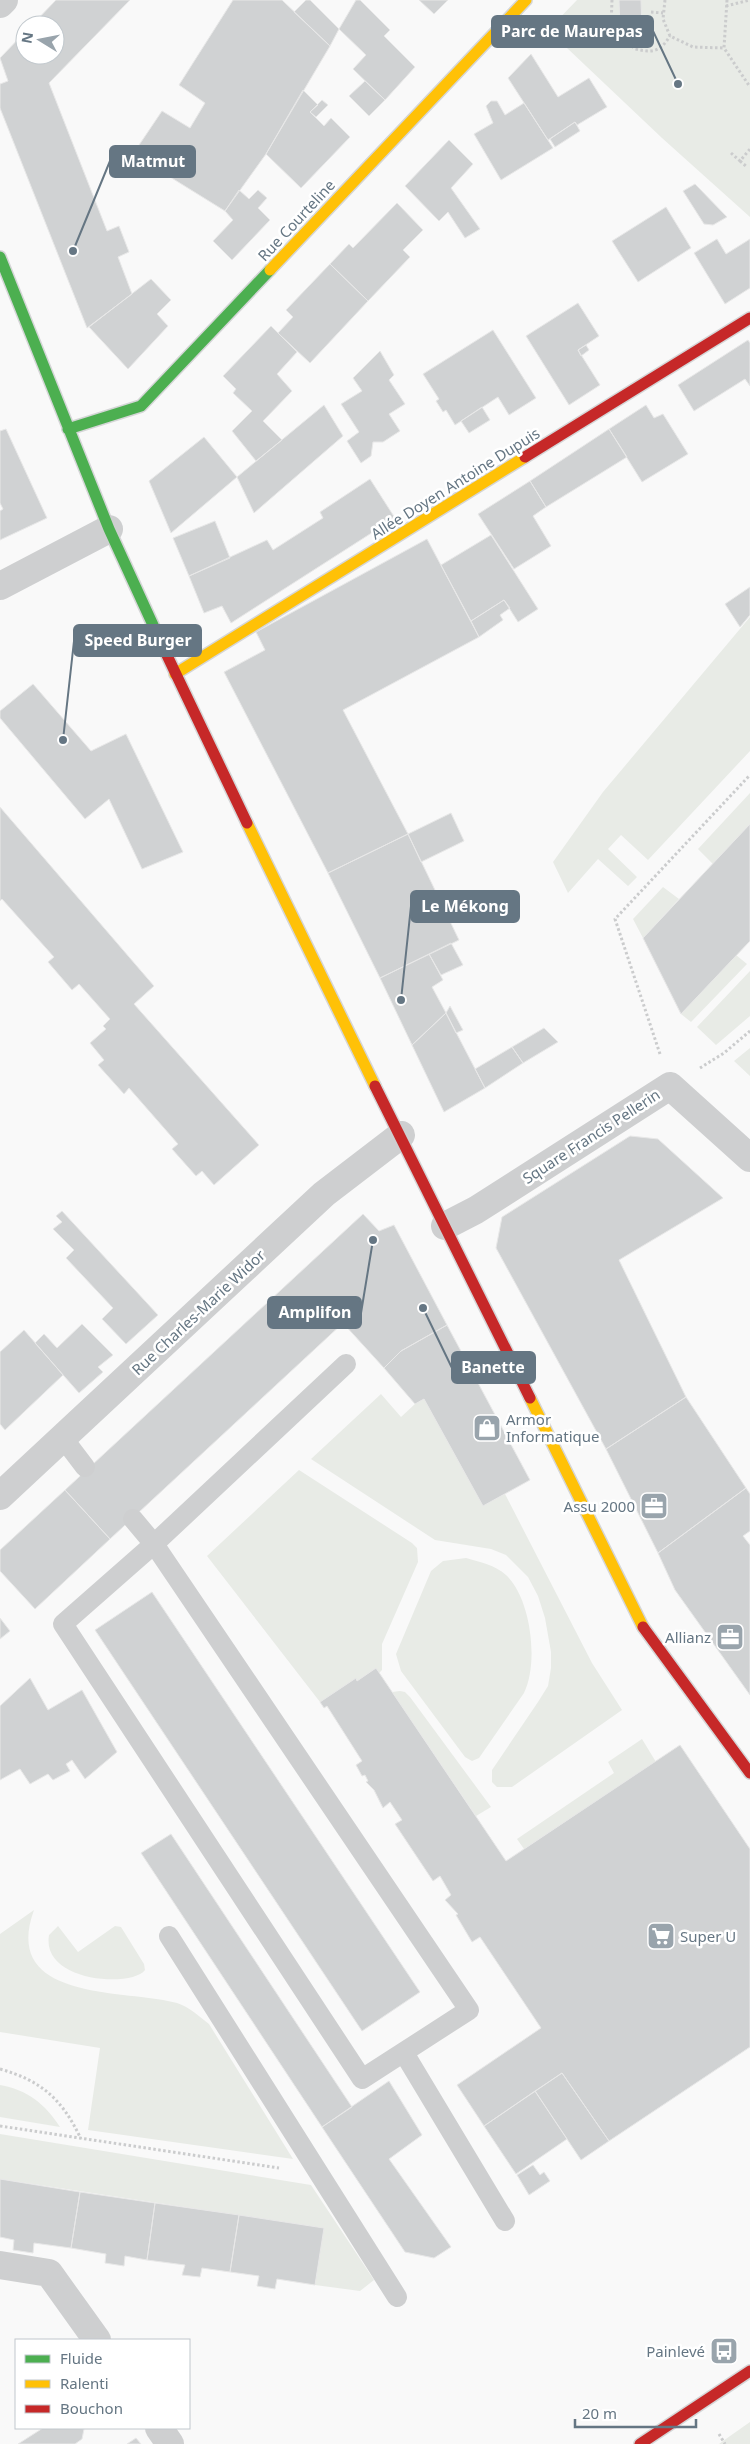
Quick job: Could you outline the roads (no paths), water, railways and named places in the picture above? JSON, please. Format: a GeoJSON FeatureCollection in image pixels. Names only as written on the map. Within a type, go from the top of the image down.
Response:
{"type":"FeatureCollection","features":[{"type":"Feature","properties":{"kind":"main road","name":"Rue Courteline"},"geometry":{"type":"LineString","coordinates":[[68,429],[141,406],[526,0]]}},
{"type":"Feature","properties":{"kind":"main road"},"geometry":{"type":"LineString","coordinates":[[0,257],[109,529],[175,674],[445,1226],[644,1628],[750,1773]]}},
{"type":"Feature","properties":{"kind":"main road","name":"Allée Doyen Antoine Dupuis"},"geometry":{"type":"LineString","coordinates":[[175,674],[750,318]]}},
{"type":"Feature","properties":{"kind":"main road"},"geometry":{"type":"LineString","coordinates":[[640,2444],[750,2371]]}},
{"type":"Feature","properties":{"kind":"street"},"geometry":{"type":"LineString","coordinates":[[0,4],[4,0]]}},
{"type":"Feature","properties":{"kind":"street"},"geometry":{"type":"LineString","coordinates":[[0,586],[109,529]]}},
{"type":"Feature","properties":{"kind":"street","name":"Square Francis Pellerin"},"geometry":{"type":"LineString","coordinates":[[445,1226],[476,1210],[670,1086],[750,1158]]}},
{"type":"Feature","properties":{"kind":"street","name":"Rue Charles-Marie Widor"},"geometry":{"type":"LineString","coordinates":[[0,1496],[324,1194],[401,1135]]}},
{"type":"Feature","properties":{"kind":"street"},"geometry":{"type":"LineString","coordinates":[[0,2265],[49,2273],[96,2339]]}},
{"type":"Feature","properties":{"kind":"street"},"geometry":{"type":"LineString","coordinates":[[160,2429],[170,2444]]}},
{"type":"Feature","properties":{"kind":"lane"},"geometry":{"type":"LineString","coordinates":[[133,1519],[154,1544],[469,2010],[362,2079],[63,1624],[154,1544],[346,1364]]}},
{"type":"Feature","properties":{"kind":"lane"},"geometry":{"type":"LineString","coordinates":[[63,1438],[85,1467]]}},
{"type":"Feature","properties":{"kind":"lane"},"geometry":{"type":"LineString","coordinates":[[169,1936],[397,2297]]}},
{"type":"Feature","properties":{"kind":"lane"},"geometry":{"type":"LineString","coordinates":[[404,2053],[505,2222]]}},
{"type":"Feature","properties":{"kind":"place","name":"Parc de Maurepas"},"geometry":{"type":"Point","coordinates":[678,84]}},
{"type":"Feature","properties":{"kind":"place","name":"Matmut"},"geometry":{"type":"Point","coordinates":[73,251]}},
{"type":"Feature","properties":{"kind":"place","name":"Speed Burger"},"geometry":{"type":"Point","coordinates":[63,740]}},
{"type":"Feature","properties":{"kind":"place","name":"Le Mékong"},"geometry":{"type":"Point","coordinates":[401,1000]}},
{"type":"Feature","properties":{"kind":"place","name":"Amplifon"},"geometry":{"type":"Point","coordinates":[373,1240]}},
{"type":"Feature","properties":{"kind":"place","name":"Banette"},"geometry":{"type":"Point","coordinates":[423,1308]}},
{"type":"Feature","properties":{"kind":"place","name":"Armor Informatique"},"geometry":{"type":"Point","coordinates":[487,1428]}},
{"type":"Feature","properties":{"kind":"place","name":"Assu 2000"},"geometry":{"type":"Point","coordinates":[654,1506]}},
{"type":"Feature","properties":{"kind":"place","name":"Allianz"},"geometry":{"type":"Point","coordinates":[730,1637]}},
{"type":"Feature","properties":{"kind":"place","name":"Super U"},"geometry":{"type":"Point","coordinates":[661,1936]}},
{"type":"Feature","properties":{"kind":"place","name":"Painlevé"},"geometry":{"type":"Point","coordinates":[724,2351]}}]}
